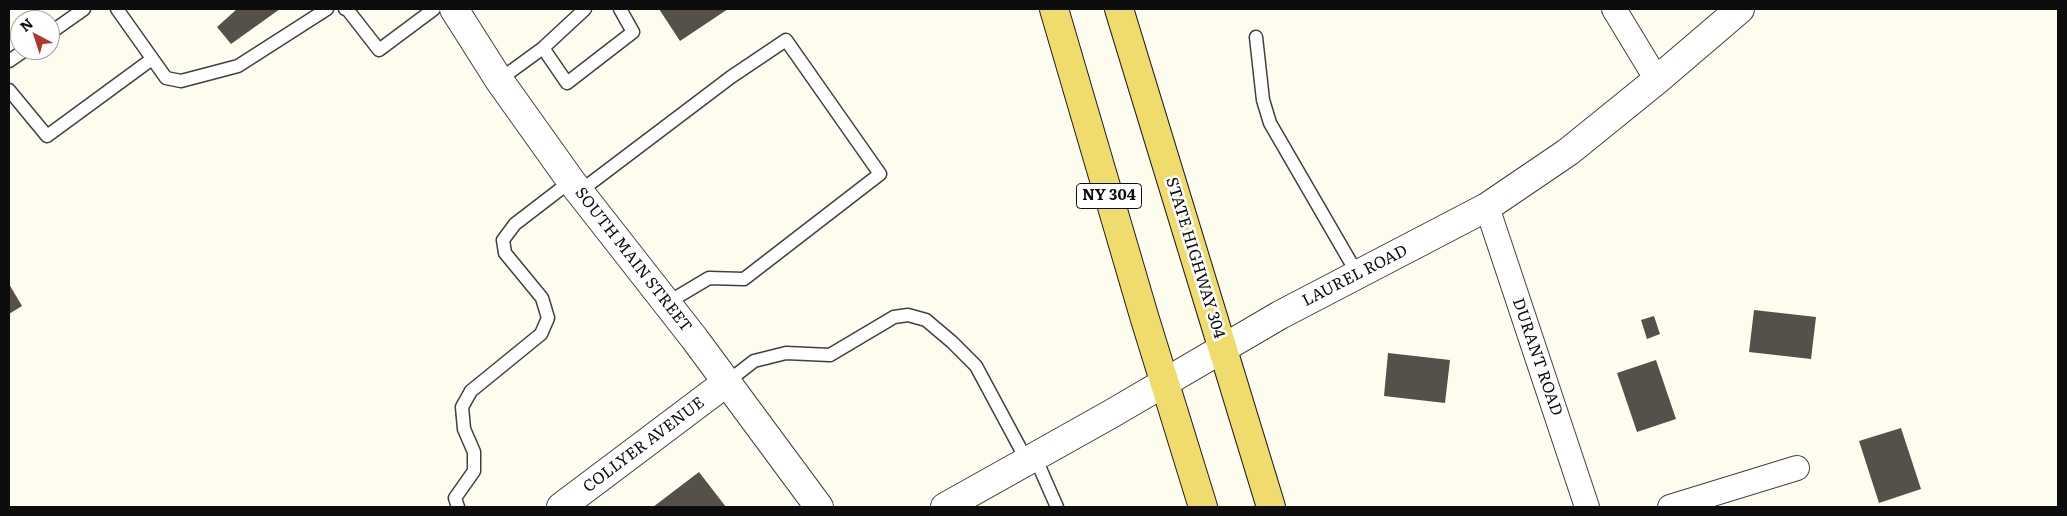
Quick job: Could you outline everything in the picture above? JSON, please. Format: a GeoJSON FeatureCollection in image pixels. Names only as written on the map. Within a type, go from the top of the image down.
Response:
{"type":"FeatureCollection","features":[{"type":"Feature","properties":{"kind":"main road","name":"NY 304"},"geometry":{"type":"LineString","coordinates":[[1054,9],[1164,382],[1203,507]]}},
{"type":"Feature","properties":{"kind":"main road","name":"STATE HIGHWAY 304"},"geometry":{"type":"LineString","coordinates":[[1119,9],[1271,507]]}},
{"type":"Feature","properties":{"kind":"street","name":"SOUTH MAIN STREET"},"geometry":{"type":"LineString","coordinates":[[454,9],[499,80],[575,187],[668,303],[819,507]]}},
{"type":"Feature","properties":{"kind":"street"},"geometry":{"type":"LineString","coordinates":[[1614,9],[1656,80]]}},
{"type":"Feature","properties":{"kind":"street","name":"LAUREL ROAD"},"geometry":{"type":"LineString","coordinates":[[945,507],[1280,315],[1486,207],[1568,152],[1740,9]]}},
{"type":"Feature","properties":{"kind":"street","name":"DURANT ROAD"},"geometry":{"type":"LineString","coordinates":[[1486,207],[1587,507]]}},
{"type":"Feature","properties":{"kind":"street","name":"COLLYER AVENUE"},"geometry":{"type":"LineString","coordinates":[[560,507],[727,382]]}},
{"type":"Feature","properties":{"kind":"street"},"geometry":{"type":"LineString","coordinates":[[1670,507],[1797,468]]}},
{"type":"Feature","properties":{"kind":"lane"},"geometry":{"type":"LineString","coordinates":[[60,26],[84,9]]}},
{"type":"Feature","properties":{"kind":"lane"},"geometry":{"type":"LineString","coordinates":[[117,9],[166,78],[181,81],[238,66],[327,9]]}},
{"type":"Feature","properties":{"kind":"lane"},"geometry":{"type":"LineString","coordinates":[[345,9],[347,9],[379,50],[434,9]]}},
{"type":"Feature","properties":{"kind":"lane"},"geometry":{"type":"LineString","coordinates":[[499,80],[542,48],[585,9]]}},
{"type":"Feature","properties":{"kind":"lane"},"geometry":{"type":"LineString","coordinates":[[542,48],[567,83],[633,32],[620,9]]}},
{"type":"Feature","properties":{"kind":"lane"},"geometry":{"type":"LineString","coordinates":[[1256,37],[1263,100],[1270,123],[1358,274]]}},
{"type":"Feature","properties":{"kind":"lane"},"geometry":{"type":"LineString","coordinates":[[458,507],[455,498],[474,471],[474,452],[464,429],[462,407],[471,391],[541,334],[548,318],[542,298],[505,253],[503,240],[515,224],[575,187],[786,40],[880,174],[744,279],[709,278],[668,303]]}},
{"type":"Feature","properties":{"kind":"lane"},"geometry":{"type":"LineString","coordinates":[[9,90],[47,136],[152,59]]}},
{"type":"Feature","properties":{"kind":"lane"},"geometry":{"type":"LineString","coordinates":[[727,382],[754,361],[786,353],[830,355],[894,317],[908,315],[926,320],[976,366],[1057,507]]}},
{"type":"Feature","properties":{"kind":"building"},"geometry":{"type":"Polygon","coordinates":[[[237,9],[280,9],[231,44],[217,27],[237,9]]]}},
{"type":"Feature","properties":{"kind":"building"},"geometry":{"type":"Polygon","coordinates":[[[659,9],[728,9],[680,41],[659,9]]]}},
{"type":"Feature","properties":{"kind":"building"},"geometry":{"type":"Polygon","coordinates":[[[9,284],[22,306],[9,314],[9,284]]]}},
{"type":"Feature","properties":{"kind":"building"},"geometry":{"type":"Polygon","coordinates":[[[1754,310],[1816,317],[1811,359],[1749,352],[1754,310]]]}},
{"type":"Feature","properties":{"kind":"building"},"geometry":{"type":"Polygon","coordinates":[[[1654,316],[1660,334],[1647,339],[1641,320],[1654,316]]]}},
{"type":"Feature","properties":{"kind":"building"},"geometry":{"type":"Polygon","coordinates":[[[1388,353],[1450,360],[1445,403],[1384,396],[1388,353]]]}},
{"type":"Feature","properties":{"kind":"building"},"geometry":{"type":"Polygon","coordinates":[[[1656,360],[1676,419],[1637,432],[1617,373],[1656,360]]]}},
{"type":"Feature","properties":{"kind":"building"},"geometry":{"type":"Polygon","coordinates":[[[1901,428],[1921,489],[1879,503],[1859,441],[1901,428]]]}},
{"type":"Feature","properties":{"kind":"building"},"geometry":{"type":"Polygon","coordinates":[[[699,472],[726,507],[653,507],[699,472]]]}}]}
